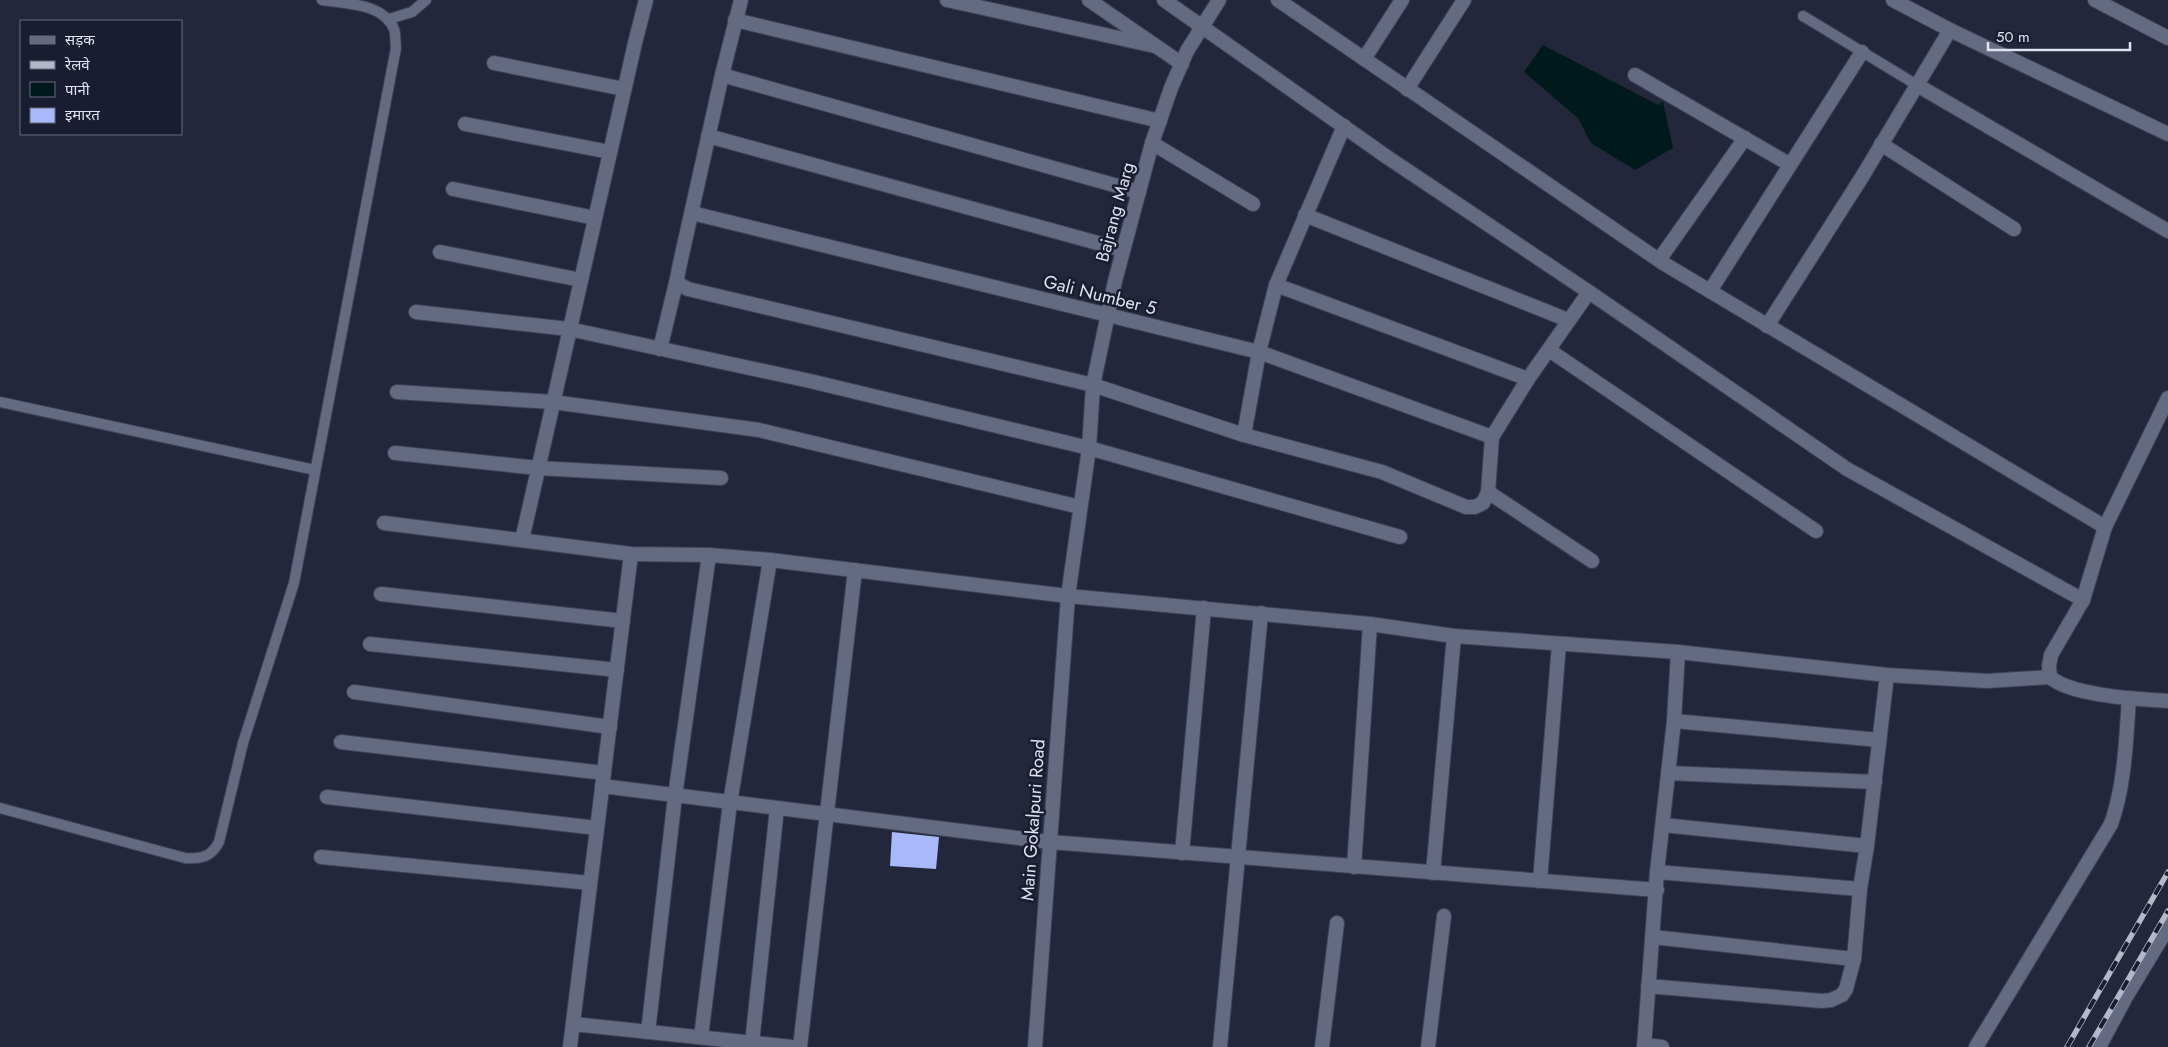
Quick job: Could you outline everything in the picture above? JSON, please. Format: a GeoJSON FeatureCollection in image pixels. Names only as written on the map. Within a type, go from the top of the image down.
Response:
{"type":"FeatureCollection","features":[{"type":"Feature","properties":{"kind":"street"},"geometry":{"type":"LineString","coordinates":[[522,540],[624,89],[646,0]]}},
{"type":"Feature","properties":{"kind":"street"},"geometry":{"type":"LineString","coordinates":[[660,349],[722,75],[741,0]]}},
{"type":"Feature","properties":{"kind":"street"},"geometry":{"type":"LineString","coordinates":[[947,0],[1154,46]]}},
{"type":"Feature","properties":{"kind":"street"},"geometry":{"type":"LineString","coordinates":[[1089,0],[1182,64]]}},
{"type":"Feature","properties":{"kind":"street"},"geometry":{"type":"LineString","coordinates":[[1164,0],[1344,126],[1847,469],[2082,600]]}},
{"type":"Feature","properties":{"kind":"street","name":"Bajrang Marg"},"geometry":{"type":"LineString","coordinates":[[1068,596],[1089,448],[1093,385],[1123,250],[1152,143],[1171,88],[1202,27],[1219,0]]}},
{"type":"Feature","properties":{"kind":"street"},"geometry":{"type":"LineString","coordinates":[[1278,0],[1294,5],[1364,59],[1659,260],[1766,326],[2104,527]]}},
{"type":"Feature","properties":{"kind":"street"},"geometry":{"type":"LineString","coordinates":[[1364,59],[1402,0]]}},
{"type":"Feature","properties":{"kind":"street"},"geometry":{"type":"LineString","coordinates":[[1407,89],[1464,0]]}},
{"type":"Feature","properties":{"kind":"street"},"geometry":{"type":"LineString","coordinates":[[1893,0],[1950,30],[2168,134]]}},
{"type":"Feature","properties":{"kind":"street"},"geometry":{"type":"LineString","coordinates":[[2095,0],[2168,38]]}},
{"type":"Feature","properties":{"kind":"street"},"geometry":{"type":"LineString","coordinates":[[735,20],[1160,121]]}},
{"type":"Feature","properties":{"kind":"street"},"geometry":{"type":"LineString","coordinates":[[1766,326],[1881,144],[1950,30]]}},
{"type":"Feature","properties":{"kind":"street"},"geometry":{"type":"LineString","coordinates":[[1710,291],[1862,52]]}},
{"type":"Feature","properties":{"kind":"street"},"geometry":{"type":"LineString","coordinates":[[494,63],[624,89]]}},
{"type":"Feature","properties":{"kind":"street"},"geometry":{"type":"LineString","coordinates":[[722,75],[1139,192]]}},
{"type":"Feature","properties":{"kind":"street"},"geometry":{"type":"LineString","coordinates":[[1634,75],[1789,164]]}},
{"type":"Feature","properties":{"kind":"street"},"geometry":{"type":"LineString","coordinates":[[1917,85],[2168,231]]}},
{"type":"Feature","properties":{"kind":"street"},"geometry":{"type":"LineString","coordinates":[[465,124],[610,152]]}},
{"type":"Feature","properties":{"kind":"street"},"geometry":{"type":"LineString","coordinates":[[1244,435],[1259,352],[1276,285],[1344,126]]}},
{"type":"Feature","properties":{"kind":"street"},"geometry":{"type":"LineString","coordinates":[[708,136],[1123,250]]}},
{"type":"Feature","properties":{"kind":"street"},"geometry":{"type":"LineString","coordinates":[[1659,260],[1745,138]]}},
{"type":"Feature","properties":{"kind":"street"},"geometry":{"type":"LineString","coordinates":[[1152,143],[1253,204]]}},
{"type":"Feature","properties":{"kind":"street"},"geometry":{"type":"LineString","coordinates":[[1881,144],[2014,229]]}},
{"type":"Feature","properties":{"kind":"street"},"geometry":{"type":"LineString","coordinates":[[453,189],[595,218]]}},
{"type":"Feature","properties":{"kind":"street","name":"Gali Number 5"},"geometry":{"type":"LineString","coordinates":[[692,213],[1259,352],[1492,437]]}},
{"type":"Feature","properties":{"kind":"street"},"geometry":{"type":"LineString","coordinates":[[1305,215],[1568,320]]}},
{"type":"Feature","properties":{"kind":"street"},"geometry":{"type":"LineString","coordinates":[[440,252],[581,280]]}},
{"type":"Feature","properties":{"kind":"street"},"geometry":{"type":"LineString","coordinates":[[677,279],[680,285],[688,289],[1093,385],[1244,435],[1382,472],[1466,506],[1475,507],[1483,503],[1488,492],[1492,437],[1528,379],[1589,292]]}},
{"type":"Feature","properties":{"kind":"street"},"geometry":{"type":"LineString","coordinates":[[1276,285],[1528,379]]}},
{"type":"Feature","properties":{"kind":"street"},"geometry":{"type":"LineString","coordinates":[[416,312],[570,329],[810,381],[1089,448],[1400,537]]}},
{"type":"Feature","properties":{"kind":"street"},"geometry":{"type":"LineString","coordinates":[[1550,350],[1816,531]]}},
{"type":"Feature","properties":{"kind":"street"},"geometry":{"type":"LineString","coordinates":[[397,392],[553,402],[759,430],[1080,507]]}},
{"type":"Feature","properties":{"kind":"street"},"geometry":{"type":"LineString","coordinates":[[2050,677],[2051,655],[2082,600],[2104,527],[2168,398]]}},
{"type":"Feature","properties":{"kind":"street"},"geometry":{"type":"LineString","coordinates":[[395,453],[538,468],[721,478]]}},
{"type":"Feature","properties":{"kind":"street"},"geometry":{"type":"LineString","coordinates":[[1488,492],[1592,561]]}},
{"type":"Feature","properties":{"kind":"street"},"geometry":{"type":"LineString","coordinates":[[384,523],[631,554],[709,555],[770,560],[1068,596],[1370,624],[1454,636],[1678,652],[1887,674],[1988,681],[2050,677],[2065,687],[2133,699],[2168,701]]}},
{"type":"Feature","properties":{"kind":"street"},"geometry":{"type":"LineString","coordinates":[[570,1047],[631,554]]}},
{"type":"Feature","properties":{"kind":"street"},"geometry":{"type":"LineString","coordinates":[[648,1032],[675,796],[709,555]]}},
{"type":"Feature","properties":{"kind":"street"},"geometry":{"type":"LineString","coordinates":[[701,1037],[730,802],[770,560]]}},
{"type":"Feature","properties":{"kind":"street"},"geometry":{"type":"LineString","coordinates":[[800,1047],[856,570]]}},
{"type":"Feature","properties":{"kind":"street"},"geometry":{"type":"LineString","coordinates":[[380,594],[623,621]]}},
{"type":"Feature","properties":{"kind":"street","name":"Main Gokalpuri Road"},"geometry":{"type":"LineString","coordinates":[[1036,1047],[1068,596]]}},
{"type":"Feature","properties":{"kind":"street"},"geometry":{"type":"LineString","coordinates":[[1182,853],[1204,608]]}},
{"type":"Feature","properties":{"kind":"street"},"geometry":{"type":"LineString","coordinates":[[1220,1047],[1240,857],[1261,613]]}},
{"type":"Feature","properties":{"kind":"street"},"geometry":{"type":"LineString","coordinates":[[1354,866],[1370,624]]}},
{"type":"Feature","properties":{"kind":"street"},"geometry":{"type":"LineString","coordinates":[[1433,873],[1454,636]]}},
{"type":"Feature","properties":{"kind":"street"},"geometry":{"type":"LineString","coordinates":[[370,644],[617,670]]}},
{"type":"Feature","properties":{"kind":"street"},"geometry":{"type":"LineString","coordinates":[[1540,881],[1560,644]]}},
{"type":"Feature","properties":{"kind":"street"},"geometry":{"type":"LineString","coordinates":[[1662,1047],[1644,1046],[1657,872],[1674,721],[1678,652]]}},
{"type":"Feature","properties":{"kind":"street"},"geometry":{"type":"LineString","coordinates":[[1648,986],[1831,1000],[1842,996],[1854,959],[1860,889],[1867,846],[1887,674]]}},
{"type":"Feature","properties":{"kind":"street"},"geometry":{"type":"LineString","coordinates":[[354,692],[610,727]]}},
{"type":"Feature","properties":{"kind":"street"},"geometry":{"type":"LineString","coordinates":[[1976,1047],[2111,824],[2116,810],[2133,699]]}},
{"type":"Feature","properties":{"kind":"street"},"geometry":{"type":"LineString","coordinates":[[1674,721],[1879,740]]}},
{"type":"Feature","properties":{"kind":"street"},"geometry":{"type":"LineString","coordinates":[[341,742],[603,780],[675,796],[1050,842],[1657,890]]}},
{"type":"Feature","properties":{"kind":"street"},"geometry":{"type":"LineString","coordinates":[[1668,773],[1875,782]]}},
{"type":"Feature","properties":{"kind":"street"},"geometry":{"type":"LineString","coordinates":[[327,798],[597,828]]}},
{"type":"Feature","properties":{"kind":"street"},"geometry":{"type":"LineString","coordinates":[[752,1043],[777,808]]}},
{"type":"Feature","properties":{"kind":"street"},"geometry":{"type":"LineString","coordinates":[[1663,825],[1867,846]]}},
{"type":"Feature","properties":{"kind":"street"},"geometry":{"type":"LineString","coordinates":[[321,857],[590,883]]}},
{"type":"Feature","properties":{"kind":"street"},"geometry":{"type":"LineString","coordinates":[[1657,872],[1860,889]]}},
{"type":"Feature","properties":{"kind":"street"},"geometry":{"type":"LineString","coordinates":[[1428,1047],[1444,916]]}},
{"type":"Feature","properties":{"kind":"street"},"geometry":{"type":"LineString","coordinates":[[1322,1047],[1337,923]]}},
{"type":"Feature","properties":{"kind":"street"},"geometry":{"type":"LineString","coordinates":[[2099,1047],[2168,924]]}},
{"type":"Feature","properties":{"kind":"street"},"geometry":{"type":"LineString","coordinates":[[1653,937],[1854,959]]}},
{"type":"Feature","properties":{"kind":"street"},"geometry":{"type":"LineString","coordinates":[[572,1024],[792,1047]]}},
{"type":"Feature","properties":{"kind":"lane"},"geometry":{"type":"LineString","coordinates":[[0,808],[185,858],[199,859],[208,856],[215,850],[219,842],[243,743],[294,583],[396,48],[395,31],[388,19],[366,7],[322,0]]}},
{"type":"Feature","properties":{"kind":"lane"},"geometry":{"type":"LineString","coordinates":[[388,19],[412,12],[426,0]]}},
{"type":"Feature","properties":{"kind":"lane"},"geometry":{"type":"LineString","coordinates":[[1803,16],[1917,85]]}},
{"type":"Feature","properties":{"kind":"lane"},"geometry":{"type":"LineString","coordinates":[[0,402],[316,470]]}},
{"type":"Feature","properties":{"kind":"water"},"geometry":{"type":"Polygon","coordinates":[[[1543,45],[1658,105],[1663,102],[1673,148],[1635,170],[1591,143],[1578,118],[1524,72],[1543,45]]]}},
{"type":"Feature","properties":{"kind":"building"},"geometry":{"type":"Polygon","coordinates":[[[892,832],[939,837],[936,869],[890,866],[892,832]]]}},
{"type":"Feature","properties":{"kind":"railway"},"geometry":{"type":"LineString","coordinates":[[2067,1047],[2168,872]]}},
{"type":"Feature","properties":{"kind":"railway"},"geometry":{"type":"LineString","coordinates":[[2089,1047],[2168,911]]}}]}
